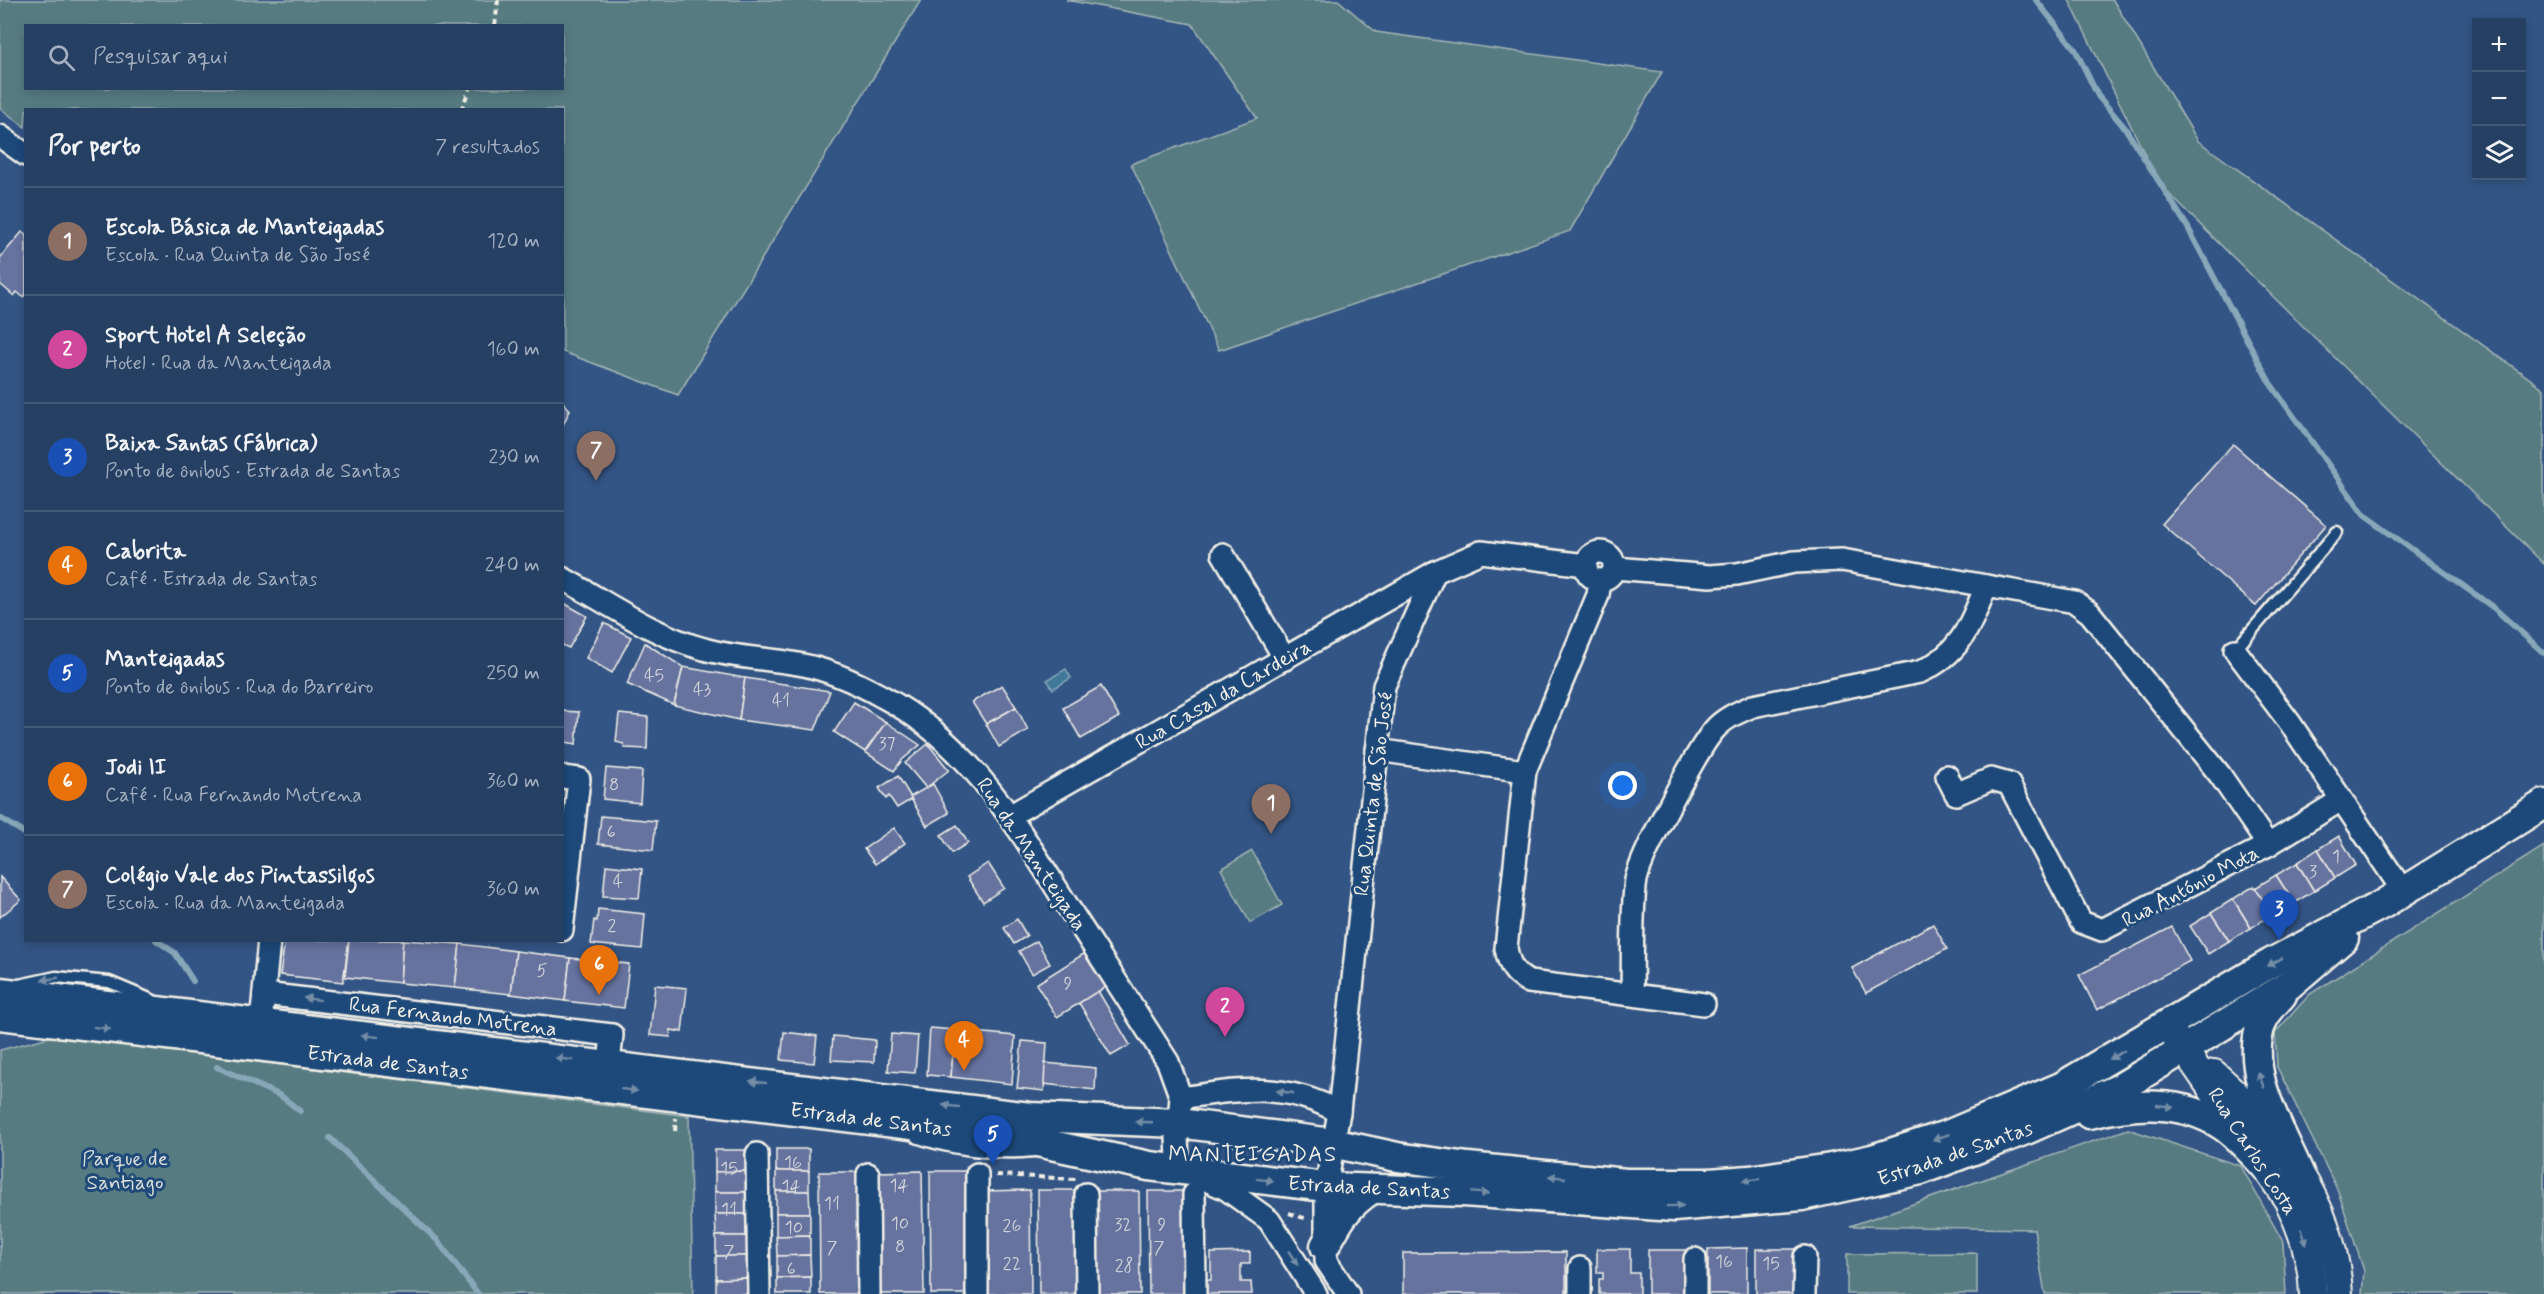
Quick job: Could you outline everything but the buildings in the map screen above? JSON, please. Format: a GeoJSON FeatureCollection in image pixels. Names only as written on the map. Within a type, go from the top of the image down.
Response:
{"type":"FeatureCollection","features":[{"type":"Feature","properties":{"kind":"main road","name":"Estrada de Santas"},"geometry":{"type":"LineString","coordinates":[[0,990],[1030,1117],[1180,1111],[1397,1158],[1586,1180],[1668,1185],[1750,1180],[1791,1175],[1872,1159],[1988,1120],[2061,1087],[2168,1026],[2271,963],[2393,897],[2544,804]]}},
{"type":"Feature","properties":{"kind":"main road","name":"Estrada de Santas"},"geometry":{"type":"LineString","coordinates":[[5,1022],[44,1021],[1019,1138],[1139,1164],[1190,1182],[1463,1192],[1674,1207],[1742,1203],[1802,1196],[1899,1176],[2026,1130],[2120,1088],[2289,985],[2393,897]]}},
{"type":"Feature","properties":{"kind":"main road"},"geometry":{"type":"LineString","coordinates":[[2289,985],[2263,1020],[2257,1042],[2257,1069],[2299,1173]]}},
{"type":"Feature","properties":{"kind":"main road"},"geometry":{"type":"LineString","coordinates":[[2026,1130],[2122,1107],[2148,1105],[2178,1107],[2204,1115],[2225,1128],[2267,1168]]}},
{"type":"Feature","properties":{"kind":"main road"},"geometry":{"type":"LineString","coordinates":[[1325,1246],[1342,1213],[1372,1189]]}},
{"type":"Feature","properties":{"kind":"street"},"geometry":{"type":"LineString","coordinates":[[0,136],[24,154]]}},
{"type":"Feature","properties":{"kind":"street"},"geometry":{"type":"LineString","coordinates":[[1435,572],[1481,552],[1586,565],[1591,555],[1602,552],[1611,557],[1607,574],[1525,771],[1506,948],[1508,962],[1516,975],[1529,982],[1704,1004]]}},
{"type":"Feature","properties":{"kind":"street"},"geometry":{"type":"LineString","coordinates":[[1223,554],[1285,659]]}},
{"type":"Feature","properties":{"kind":"street"},"geometry":{"type":"LineString","coordinates":[[1607,574],[1710,576],[1737,574],[1818,559],[1842,560],[2075,602],[2083,607],[2220,775],[2268,845]]}},
{"type":"Feature","properties":{"kind":"street","name":"Rua Casal da Cardeira"},"geometry":{"type":"LineString","coordinates":[[1011,816],[1435,572]]}},
{"type":"Feature","properties":{"kind":"street","name":"Rua Quinta de São José"},"geometry":{"type":"LineString","coordinates":[[1348,1294],[1326,1261],[1326,1187],[1339,1112],[1384,686],[1435,572]]}},
{"type":"Feature","properties":{"kind":"street","name":"Rua da Manteigada"},"geometry":{"type":"LineString","coordinates":[[564,579],[677,641],[707,650],[801,665],[882,696],[919,718],[948,743],[972,767],[1011,816],[1168,1062],[1180,1111]]}},
{"type":"Feature","properties":{"kind":"street"},"geometry":{"type":"LineString","coordinates":[[1632,994],[1636,879],[1645,856],[1701,748],[1715,728],[1733,715],[1753,706],[1920,672],[1940,663],[1969,629],[1986,586]]}},
{"type":"Feature","properties":{"kind":"street"},"geometry":{"type":"LineString","coordinates":[[2235,650],[2290,723],[2341,800],[2393,897]]}},
{"type":"Feature","properties":{"kind":"street"},"geometry":{"type":"LineString","coordinates":[[1377,750],[1525,771]]}},
{"type":"Feature","properties":{"kind":"street","name":"Rua António Mota"},"geometry":{"type":"LineString","coordinates":[[1947,776],[1956,794],[1991,779],[2009,784],[2081,922],[2093,929],[2106,930],[2268,845],[2341,800]]}},
{"type":"Feature","properties":{"kind":"street"},"geometry":{"type":"LineString","coordinates":[[564,777],[579,779],[564,930]]}},
{"type":"Feature","properties":{"kind":"street"},"geometry":{"type":"LineString","coordinates":[[261,1023],[269,942]]}},
{"type":"Feature","properties":{"kind":"street","name":"Rua Fernando Motrena"},"geometry":{"type":"LineString","coordinates":[[264,993],[612,1035],[609,1064]]}},
{"type":"Feature","properties":{"kind":"street","name":"Rua Carlos Costa"},"geometry":{"type":"LineString","coordinates":[[2168,1026],[2186,1049],[2288,1201],[2301,1229],[2309,1255],[2313,1294]]}},
{"type":"Feature","properties":{"kind":"street","name":"Rua Carlos Costa"},"geometry":{"type":"LineString","coordinates":[[2186,1049],[2245,1101],[2299,1173],[2326,1223],[2334,1251],[2339,1294]]}},
{"type":"Feature","properties":{"kind":"street"},"geometry":{"type":"LineString","coordinates":[[1195,1294],[1190,1182],[1178,1160],[1177,1150],[1180,1111],[1227,1090],[1271,1090],[1300,1094],[1339,1112]]}},
{"type":"Feature","properties":{"kind":"street"},"geometry":{"type":"LineString","coordinates":[[757,1154],[759,1294]]}},
{"type":"Feature","properties":{"kind":"street"},"geometry":{"type":"LineString","coordinates":[[868,1174],[869,1294]]}},
{"type":"Feature","properties":{"kind":"street"},"geometry":{"type":"LineString","coordinates":[[977,1174],[977,1294]]}},
{"type":"Feature","properties":{"kind":"street"},"geometry":{"type":"LineString","coordinates":[[1190,1182],[1226,1188],[1269,1220],[1316,1294]]}},
{"type":"Feature","properties":{"kind":"street"},"geometry":{"type":"LineString","coordinates":[[1086,1194],[1087,1294]]}},
{"type":"Feature","properties":{"kind":"street"},"geometry":{"type":"LineString","coordinates":[[1804,1294],[1805,1257]]}},
{"type":"Feature","properties":{"kind":"street"},"geometry":{"type":"LineString","coordinates":[[1695,1259],[1695,1294]]}},
{"type":"Feature","properties":{"kind":"street"},"geometry":{"type":"LineString","coordinates":[[1580,1268],[1580,1294]]}},
{"type":"Feature","properties":{"kind":"lane"},"geometry":{"type":"LineString","coordinates":[[2235,650],[2337,532]]}},
{"type":"Feature","properties":{"kind":"path"},"geometry":{"type":"LineString","coordinates":[[495,24],[498,0]]}},
{"type":"Feature","properties":{"kind":"path"},"geometry":{"type":"LineString","coordinates":[[462,108],[469,90]]}},
{"type":"Feature","properties":{"kind":"green space"},"geometry":{"type":"Polygon","coordinates":[[[0,0],[921,0],[678,395],[564,352],[564,108],[24,108],[24,126],[0,108],[0,0]]]}},
{"type":"Feature","properties":{"kind":"green space"},"geometry":{"type":"Polygon","coordinates":[[[1066,0],[1338,0],[1376,32],[1662,72],[1570,231],[1219,350],[1131,164],[1257,118],[1192,24],[1066,0]]]}},
{"type":"Feature","properties":{"kind":"green space"},"geometry":{"type":"Polygon","coordinates":[[[2069,0],[2113,0],[2198,141],[2544,389],[2544,564],[2160,185],[2069,0]]]}},
{"type":"Feature","properties":{"kind":"green space"},"geometry":{"type":"Polygon","coordinates":[[[2544,846],[2544,1294],[2362,1294],[2364,1271],[2338,1191],[2277,1067],[2275,1033],[2310,994],[2544,846]]]}},
{"type":"Feature","properties":{"kind":"green space"},"geometry":{"type":"Polygon","coordinates":[[[1252,851],[1282,905],[1250,923],[1221,869],[1252,851]]]}},
{"type":"Feature","properties":{"kind":"green space","name":"Parque de Santiago"},"geometry":{"type":"Polygon","coordinates":[[[53,1036],[689,1116],[693,1294],[0,1294],[0,1050],[53,1036]]]}},
{"type":"Feature","properties":{"kind":"green space"},"geometry":{"type":"Polygon","coordinates":[[[2128,1129],[2241,1166],[2283,1242],[2286,1294],[2045,1294],[2034,1229],[1850,1226],[2128,1129]]]}},
{"type":"Feature","properties":{"kind":"green space"},"geometry":{"type":"Polygon","coordinates":[[[1977,1253],[1977,1294],[1847,1294],[1847,1254],[1977,1253]]]}},
{"type":"Feature","properties":{"kind":"water"},"geometry":{"type":"Polygon","coordinates":[[[1066,669],[1071,678],[1053,689],[1047,680],[1066,669]]]}},
{"type":"Feature","properties":{"kind":"waterway"},"geometry":{"type":"LineString","coordinates":[[2036,0],[2075,49],[2098,96],[2125,128],[2187,226],[2270,383],[2364,515],[2494,608],[2544,653]]}},
{"type":"Feature","properties":{"kind":"waterway"},"geometry":{"type":"LineString","coordinates":[[0,818],[24,833]]}},
{"type":"Feature","properties":{"kind":"waterway"},"geometry":{"type":"LineString","coordinates":[[159,942],[175,953],[193,981]]}},
{"type":"Feature","properties":{"kind":"waterway"},"geometry":{"type":"LineString","coordinates":[[217,1067],[281,1096],[300,1111]]}},
{"type":"Feature","properties":{"kind":"waterway"},"geometry":{"type":"LineString","coordinates":[[330,1138],[437,1240],[478,1294]]}},
{"type":"Feature","properties":{"kind":"place","name":"Colégio Vale dos Pintassilgos"},"geometry":{"type":"Point","coordinates":[596,481]}},
{"type":"Feature","properties":{"kind":"place","name":"Escola Básica de Manteigadas"},"geometry":{"type":"Point","coordinates":[1271,834]}},
{"type":"Feature","properties":{"kind":"place","name":"Baixa Santas (Fábrica)"},"geometry":{"type":"Point","coordinates":[2279,940]}},
{"type":"Feature","properties":{"kind":"place","name":"Jodi II"},"geometry":{"type":"Point","coordinates":[599,995]}},
{"type":"Feature","properties":{"kind":"place","name":"Sport Hotel A Seleção"},"geometry":{"type":"Point","coordinates":[1225,1037]}},
{"type":"Feature","properties":{"kind":"place","name":"Cabrita"},"geometry":{"type":"Point","coordinates":[964,1071]}},
{"type":"Feature","properties":{"kind":"place","name":"Manteigadas"},"geometry":{"type":"Point","coordinates":[993,1165]}},
{"type":"Feature","properties":{"kind":"district","name":"MANTEIGADAS"},"geometry":{"type":"Point","coordinates":[1253,1153]}}]}
